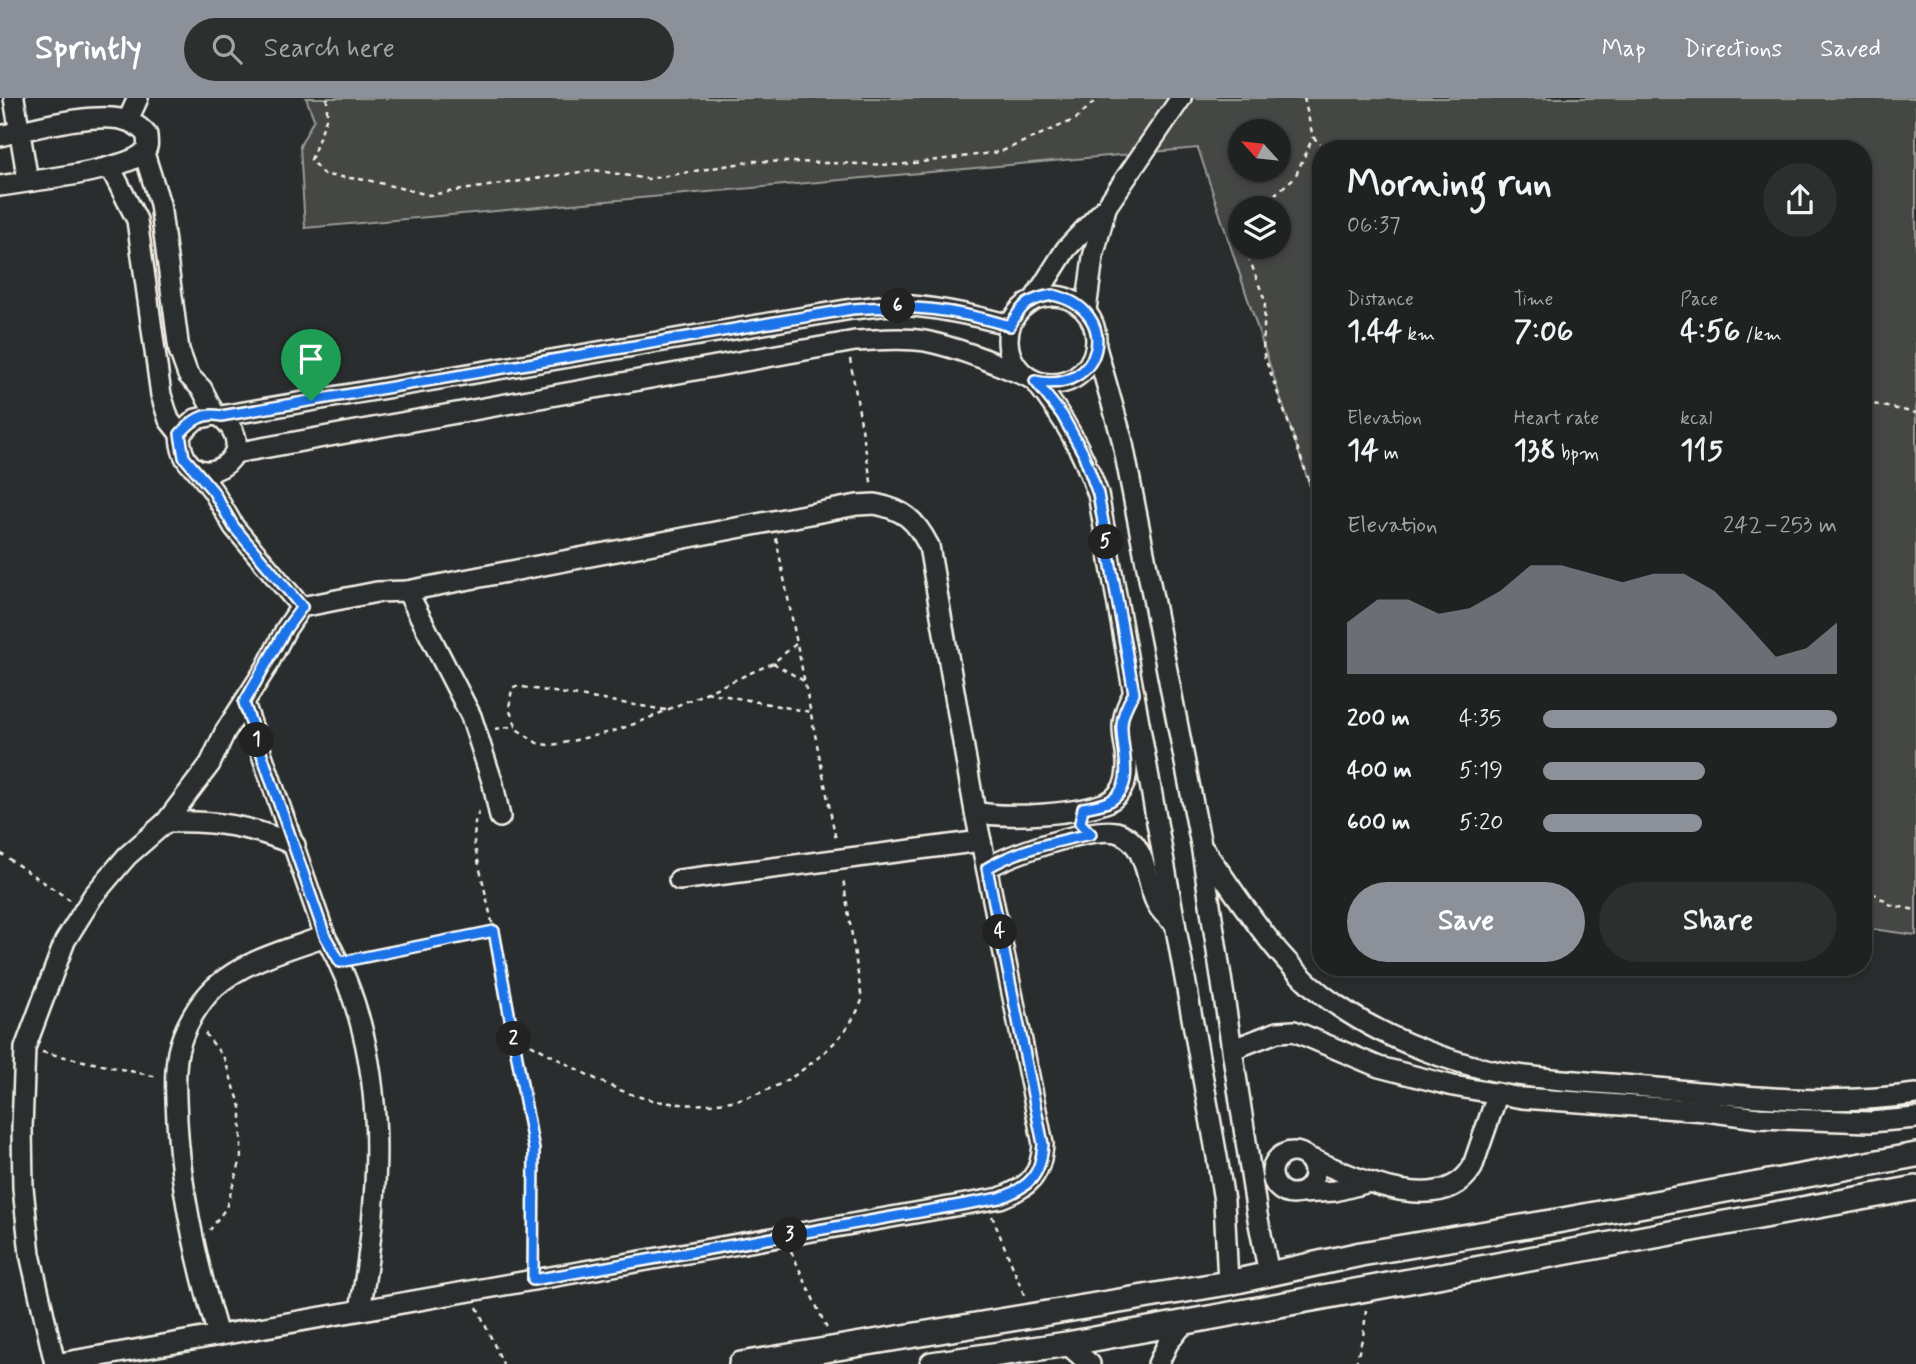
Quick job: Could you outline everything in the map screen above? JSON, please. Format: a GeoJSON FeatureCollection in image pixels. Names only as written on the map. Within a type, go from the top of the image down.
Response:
{"type":"FeatureCollection","features":[{"type":"Feature","properties":{"kind":"street"},"geometry":{"type":"LineString","coordinates":[[14,98],[28,181]]}},
{"type":"Feature","properties":{"kind":"street"},"geometry":{"type":"LineString","coordinates":[[128,120],[138,98]]}},
{"type":"Feature","properties":{"kind":"street"},"geometry":{"type":"LineString","coordinates":[[1181,98],[1106,207],[1066,249],[1035,298],[1019,309],[1007,339],[1015,365],[1062,415],[1083,453],[1098,494],[1220,1178],[1228,1283]]}},
{"type":"Feature","properties":{"kind":"street"},"geometry":{"type":"LineString","coordinates":[[0,136],[87,119],[128,120],[147,135],[144,153],[110,167],[0,186]]}},
{"type":"Feature","properties":{"kind":"street"},"geometry":{"type":"LineString","coordinates":[[144,153],[160,204],[179,349],[188,374],[233,432],[236,446],[231,460],[219,469],[196,469]]}},
{"type":"Feature","properties":{"kind":"street"},"geometry":{"type":"LineString","coordinates":[[110,167],[137,219],[161,395],[170,419],[180,434],[184,457],[213,491],[234,527],[302,607]]}},
{"type":"Feature","properties":{"kind":"street"},"geometry":{"type":"LineString","coordinates":[[1086,310],[1093,257],[1106,207]]}},
{"type":"Feature","properties":{"kind":"street"},"geometry":{"type":"LineString","coordinates":[[1035,298],[1053,295],[1071,299],[1086,310],[1095,327],[1096,347],[1122,439],[1201,845],[1257,1214],[1269,1274]]}},
{"type":"Feature","properties":{"kind":"street"},"geometry":{"type":"LineString","coordinates":[[180,434],[196,419],[852,309],[895,305],[931,308],[1010,326]]}},
{"type":"Feature","properties":{"kind":"street"},"geometry":{"type":"LineString","coordinates":[[234,453],[847,342],[890,339],[925,341],[973,355],[1048,384],[1074,379],[1092,359],[1096,347]]}},
{"type":"Feature","properties":{"kind":"street"},"geometry":{"type":"LineString","coordinates":[[875,503],[909,516],[921,530],[929,546],[975,812],[1043,1144],[1042,1163],[1034,1177],[1019,1191],[985,1200],[55,1364],[30,1254],[23,1188],[25,1048],[65,941],[93,896],[127,856],[166,822],[210,764],[225,732],[302,607],[377,592],[407,591],[773,521],[875,503]]}},
{"type":"Feature","properties":{"kind":"street"},"geometry":{"type":"LineString","coordinates":[[407,591],[471,716],[494,784],[500,817]]}},
{"type":"Feature","properties":{"kind":"street"},"geometry":{"type":"LineString","coordinates":[[975,812],[991,816],[1023,816],[1109,802],[1122,788],[1126,770],[1123,715],[1134,693]]}},
{"type":"Feature","properties":{"kind":"street"},"geometry":{"type":"LineString","coordinates":[[244,703],[325,936],[352,991],[367,1045],[375,1100],[377,1156],[374,1211],[360,1310]]}},
{"type":"Feature","properties":{"kind":"street"},"geometry":{"type":"LineString","coordinates":[[1083,808],[1080,823],[1091,834]]}},
{"type":"Feature","properties":{"kind":"street"},"geometry":{"type":"LineString","coordinates":[[1023,816],[1029,819],[1035,830],[1031,848]]}},
{"type":"Feature","properties":{"kind":"street"},"geometry":{"type":"LineString","coordinates":[[166,822],[199,820],[232,824],[264,832],[295,845]]}},
{"type":"Feature","properties":{"kind":"street"},"geometry":{"type":"LineString","coordinates":[[987,868],[1031,848],[1091,834],[1116,832],[1137,847],[1155,904],[1175,923]]}},
{"type":"Feature","properties":{"kind":"street"},"geometry":{"type":"LineString","coordinates":[[680,880],[981,841]]}},
{"type":"Feature","properties":{"kind":"street"},"geometry":{"type":"LineString","coordinates":[[1201,845],[1286,960],[1317,991],[1362,1021],[1403,1040],[1473,1066],[1524,1076],[1804,1100],[1916,1094]]}},
{"type":"Feature","properties":{"kind":"street"},"geometry":{"type":"LineString","coordinates":[[218,1335],[187,1214],[179,1149],[175,1081],[179,1049],[192,1017],[214,988],[242,967],[325,936]]}},
{"type":"Feature","properties":{"kind":"street"},"geometry":{"type":"LineString","coordinates":[[1233,1049],[1277,1032],[1294,1031],[1379,1067],[1522,1098],[1706,1111],[1758,1118],[1870,1122],[1916,1118]]}},
{"type":"Feature","properties":{"kind":"street"},"geometry":{"type":"LineString","coordinates":[[1468,1088],[1473,1066]]}},
{"type":"Feature","properties":{"kind":"street"},"geometry":{"type":"LineString","coordinates":[[1366,1183],[1335,1191],[1292,1195],[1276,1187],[1272,1170],[1275,1161],[1290,1152],[1299,1152],[1366,1183],[1423,1191],[1446,1189],[1457,1185],[1472,1168],[1499,1093]]}},
{"type":"Feature","properties":{"kind":"street"},"geometry":{"type":"LineString","coordinates":[[1804,1100],[1810,1119]]}},
{"type":"Feature","properties":{"kind":"street"},"geometry":{"type":"LineString","coordinates":[[741,1364],[1228,1283],[1361,1254],[1558,1221],[1916,1155]]}},
{"type":"Feature","properties":{"kind":"street"},"geometry":{"type":"LineString","coordinates":[[1301,1194],[1310,1187],[1315,1177],[1314,1166],[1307,1157]]}},
{"type":"Feature","properties":{"kind":"street"},"geometry":{"type":"LineString","coordinates":[[1220,1178],[1238,1175],[1251,1167]]}},
{"type":"Feature","properties":{"kind":"street"},"geometry":{"type":"LineString","coordinates":[[1845,1168],[1850,1200]]}},
{"type":"Feature","properties":{"kind":"street"},"geometry":{"type":"LineString","coordinates":[[932,1364],[1184,1323],[1916,1188]]}},
{"type":"Feature","properties":{"kind":"street"},"geometry":{"type":"LineString","coordinates":[[1225,1216],[1234,1206],[1240,1204],[1247,1205],[1257,1214]]}},
{"type":"Feature","properties":{"kind":"street"},"geometry":{"type":"LineString","coordinates":[[1361,1254],[1367,1289]]}},
{"type":"Feature","properties":{"kind":"street"},"geometry":{"type":"LineString","coordinates":[[1158,1364],[1168,1343],[1184,1323]]}},
{"type":"Feature","properties":{"kind":"street"},"geometry":{"type":"LineString","coordinates":[[1066,1344],[1090,1364]]}},
{"type":"Feature","properties":{"kind":"path"},"geometry":{"type":"LineString","coordinates":[[327,98],[327,116],[311,160],[324,175],[367,180],[429,195],[594,170],[648,178],[754,161],[898,165],[1000,152],[1076,119],[1098,98]]}},
{"type":"Feature","properties":{"kind":"path"},"geometry":{"type":"LineString","coordinates":[[1304,98],[1313,137],[1316,140]]}},
{"type":"Feature","properties":{"kind":"path"},"geometry":{"type":"LineString","coordinates":[[1273,196],[1295,177],[1313,137]]}},
{"type":"Feature","properties":{"kind":"path"},"geometry":{"type":"LineString","coordinates":[[1249,259],[1265,302],[1263,352],[1312,488]]}},
{"type":"Feature","properties":{"kind":"path"},"geometry":{"type":"LineString","coordinates":[[847,342],[875,503]]}},
{"type":"Feature","properties":{"kind":"path"},"geometry":{"type":"LineString","coordinates":[[1872,404],[1916,413]]}},
{"type":"Feature","properties":{"kind":"path"},"geometry":{"type":"LineString","coordinates":[[513,1035],[615,1088],[654,1100],[688,1105],[727,1103],[793,1077],[826,1052],[858,1012],[862,1000],[840,859],[773,521]]}},
{"type":"Feature","properties":{"kind":"path"},"geometry":{"type":"LineString","coordinates":[[666,710],[516,686],[512,688],[509,697],[509,709],[516,726],[527,738],[548,745],[614,731],[666,710],[773,663],[797,643]]}},
{"type":"Feature","properties":{"kind":"path"},"geometry":{"type":"LineString","coordinates":[[773,663],[804,681]]}},
{"type":"Feature","properties":{"kind":"path"},"geometry":{"type":"LineString","coordinates":[[706,692],[811,712]]}},
{"type":"Feature","properties":{"kind":"path"},"geometry":{"type":"LineString","coordinates":[[476,731],[516,726]]}},
{"type":"Feature","properties":{"kind":"path"},"geometry":{"type":"LineString","coordinates":[[494,784],[482,802],[475,822],[474,844],[494,931],[534,1150],[533,1280]]}},
{"type":"Feature","properties":{"kind":"path"},"geometry":{"type":"LineString","coordinates":[[0,853],[85,910]]}},
{"type":"Feature","properties":{"kind":"path"},"geometry":{"type":"LineString","coordinates":[[1872,892],[1891,905],[1916,911]]}},
{"type":"Feature","properties":{"kind":"path"},"geometry":{"type":"LineString","coordinates":[[340,962],[494,931]]}},
{"type":"Feature","properties":{"kind":"path"},"geometry":{"type":"LineString","coordinates":[[192,1017],[223,1058],[241,1107],[241,1159],[226,1208],[195,1251]]}},
{"type":"Feature","properties":{"kind":"path"},"geometry":{"type":"LineString","coordinates":[[25,1048],[175,1081]]}},
{"type":"Feature","properties":{"kind":"path"},"geometry":{"type":"LineString","coordinates":[[985,1200],[1025,1297]]}},
{"type":"Feature","properties":{"kind":"path"},"geometry":{"type":"LineString","coordinates":[[784,1236],[828,1332]]}},
{"type":"Feature","properties":{"kind":"path"},"geometry":{"type":"LineString","coordinates":[[1356,1364],[1364,1331],[1367,1289]]}},
{"type":"Feature","properties":{"kind":"path"},"geometry":{"type":"LineString","coordinates":[[470,1291],[503,1364]]}},
{"type":"Feature","properties":{"kind":"shaded area"},"geometry":{"type":"Polygon","coordinates":[[[306,98],[1916,98],[1916,935],[1872,929],[1872,140],[1312,140],[1312,493],[1235,259],[1291,259],[1291,196],[1228,196],[1228,239],[1198,148],[305,228],[300,146],[314,119],[306,98]]]}},
{"type":"Feature","properties":{"kind":"route"},"geometry":{"type":"LineString","coordinates":[[1053,295],[1071,299],[1086,310],[1092,318],[1097,337],[1092,359],[1074,379],[1048,384],[1035,381],[1062,415],[1083,453],[1098,494],[1134,693],[1123,715],[1125,779],[1117,796],[1109,802],[1083,808],[1080,823],[1086,832],[1091,834],[1031,848],[987,868],[1043,1144],[1042,1163],[1034,1177],[1019,1191],[1000,1198],[533,1280],[534,1150],[494,931],[340,962],[325,936],[244,703],[286,629],[302,607],[234,527],[213,491],[184,457],[180,434],[196,419],[205,416],[221,416],[311,401],[852,309],[895,305],[931,308],[1010,326],[1019,309],[1035,298],[1053,295]]}}]}
